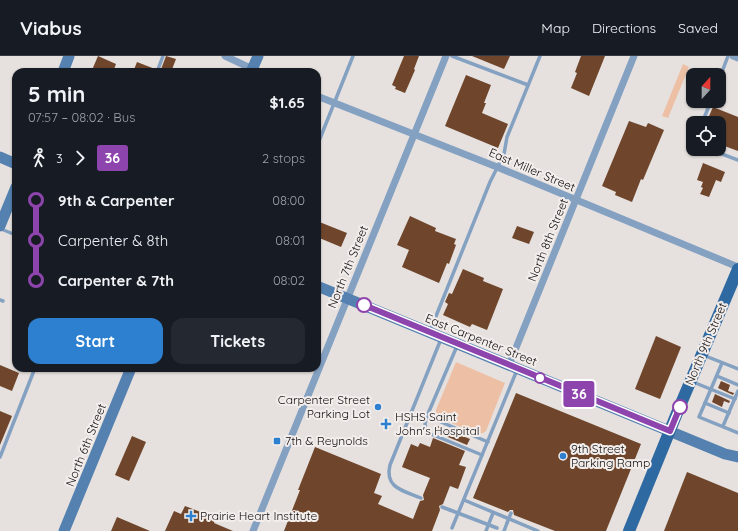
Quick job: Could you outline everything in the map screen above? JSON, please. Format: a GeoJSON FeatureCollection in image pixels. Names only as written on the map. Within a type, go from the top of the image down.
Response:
{"type":"FeatureCollection","features":[{"type":"Feature","properties":{"kind":"main road","name":"North 9th Street"},"geometry":{"type":"LineString","coordinates":[[629,531],[738,268]]}},
{"type":"Feature","properties":{"kind":"street"},"geometry":{"type":"LineString","coordinates":[[64,68],[69,56]]}},
{"type":"Feature","properties":{"kind":"street"},"geometry":{"type":"LineString","coordinates":[[224,56],[248,68]]}},
{"type":"Feature","properties":{"kind":"street"},"geometry":{"type":"LineString","coordinates":[[255,68],[258,56]]}},
{"type":"Feature","properties":{"kind":"street","name":"North 7th Street"},"geometry":{"type":"LineString","coordinates":[[321,363],[446,56]]}},
{"type":"Feature","properties":{"kind":"street","name":"North 8th Street"},"geometry":{"type":"LineString","coordinates":[[513,367],[576,201],[634,56]]}},
{"type":"Feature","properties":{"kind":"street"},"geometry":{"type":"LineString","coordinates":[[733,56],[738,58]]}},
{"type":"Feature","properties":{"kind":"street","name":"East Miller Street"},"geometry":{"type":"LineString","coordinates":[[321,98],[497,168],[738,268]]}},
{"type":"Feature","properties":{"kind":"street"},"geometry":{"type":"LineString","coordinates":[[0,157],[12,162]]}},
{"type":"Feature","properties":{"kind":"street"},"geometry":{"type":"LineString","coordinates":[[0,227],[12,197]]}},
{"type":"Feature","properties":{"kind":"street","name":"East Carpenter Street"},"geometry":{"type":"LineString","coordinates":[[321,288],[725,454],[738,457]]}},
{"type":"Feature","properties":{"kind":"street","name":"North 6th Street"},"geometry":{"type":"LineString","coordinates":[[64,531],[129,372]]}},
{"type":"Feature","properties":{"kind":"street","name":"North 7th Street"},"geometry":{"type":"LineString","coordinates":[[253,531],[317,372]]}},
{"type":"Feature","properties":{"kind":"street","name":"East Carpenter Street"},"geometry":{"type":"LineString","coordinates":[[725,454],[738,464]]}},
{"type":"Feature","properties":{"kind":"lane"},"geometry":{"type":"LineString","coordinates":[[158,68],[163,56]]}},
{"type":"Feature","properties":{"kind":"lane"},"geometry":{"type":"LineString","coordinates":[[321,136],[353,56]]}},
{"type":"Feature","properties":{"kind":"lane"},"geometry":{"type":"LineString","coordinates":[[452,56],[528,86]]}},
{"type":"Feature","properties":{"kind":"lane"},"geometry":{"type":"LineString","coordinates":[[429,333],[490,182],[504,154],[508,137],[540,56]]}},
{"type":"Feature","properties":{"kind":"lane"},"geometry":{"type":"LineString","coordinates":[[724,68],[728,56]]}},
{"type":"Feature","properties":{"kind":"lane"},"geometry":{"type":"LineString","coordinates":[[726,155],[738,160]]}},
{"type":"Feature","properties":{"kind":"lane"},"geometry":{"type":"LineString","coordinates":[[0,227],[12,233]]}},
{"type":"Feature","properties":{"kind":"lane"},"geometry":{"type":"LineString","coordinates":[[421,498],[394,487],[388,474],[390,465],[442,338]]}},
{"type":"Feature","properties":{"kind":"lane"},"geometry":{"type":"LineString","coordinates":[[458,345],[427,416],[425,424],[426,431],[482,455]]}},
{"type":"Feature","properties":{"kind":"lane"},"geometry":{"type":"LineString","coordinates":[[702,354],[738,369]]}},
{"type":"Feature","properties":{"kind":"lane"},"geometry":{"type":"LineString","coordinates":[[722,362],[699,417],[738,432]]}},
{"type":"Feature","properties":{"kind":"lane"},"geometry":{"type":"LineString","coordinates":[[452,528],[488,442],[513,367]]}},
{"type":"Feature","properties":{"kind":"lane"},"geometry":{"type":"LineString","coordinates":[[0,457],[33,372]]}},
{"type":"Feature","properties":{"kind":"lane"},"geometry":{"type":"LineString","coordinates":[[717,376],[738,385]]}},
{"type":"Feature","properties":{"kind":"lane"},"geometry":{"type":"LineString","coordinates":[[691,381],[735,399]]}},
{"type":"Feature","properties":{"kind":"lane"},"geometry":{"type":"LineString","coordinates":[[723,426],[738,391]]}},
{"type":"Feature","properties":{"kind":"lane"},"geometry":{"type":"LineString","coordinates":[[705,403],[729,413]]}},
{"type":"Feature","properties":{"kind":"lane"},"geometry":{"type":"LineString","coordinates":[[427,416],[488,442]]}},
{"type":"Feature","properties":{"kind":"lane"},"geometry":{"type":"LineString","coordinates":[[464,500],[538,531]]}},
{"type":"Feature","properties":{"kind":"lane"},"geometry":{"type":"LineString","coordinates":[[442,507],[503,531],[511,513]]}},
{"type":"Feature","properties":{"kind":"lane"},"geometry":{"type":"LineString","coordinates":[[486,531],[493,513]]}},
{"type":"Feature","properties":{"kind":"shaded area"},"geometry":{"type":"Polygon","coordinates":[[[683,64],[689,67],[686,68],[686,74],[668,118],[662,116],[683,64]]]}},
{"type":"Feature","properties":{"kind":"shaded area"},"geometry":{"type":"Polygon","coordinates":[[[456,362],[505,383],[486,431],[483,433],[478,434],[439,418],[436,415],[436,410],[456,362]]]}},
{"type":"Feature","properties":{"kind":"building"},"geometry":{"type":"Polygon","coordinates":[[[98,56],[116,64],[114,68],[93,68],[98,56]]]}},
{"type":"Feature","properties":{"kind":"building"},"geometry":{"type":"Polygon","coordinates":[[[166,56],[176,59],[173,68],[162,68],[166,56]]]}},
{"type":"Feature","properties":{"kind":"building"},"geometry":{"type":"Polygon","coordinates":[[[404,56],[419,56],[414,69],[415,70],[405,93],[395,89],[396,87],[392,85],[404,56]]]}},
{"type":"Feature","properties":{"kind":"building"},"geometry":{"type":"Polygon","coordinates":[[[472,56],[510,56],[504,69],[472,56]]]}},
{"type":"Feature","properties":{"kind":"building"},"geometry":{"type":"Polygon","coordinates":[[[581,56],[605,56],[589,96],[571,88],[577,73],[575,72],[581,56]]]}},
{"type":"Feature","properties":{"kind":"building"},"geometry":{"type":"Polygon","coordinates":[[[137,62],[152,68],[135,68],[137,62]]]}},
{"type":"Feature","properties":{"kind":"building"},"geometry":{"type":"Polygon","coordinates":[[[466,75],[491,85],[482,113],[508,124],[498,148],[445,126],[466,75]]]}},
{"type":"Feature","properties":{"kind":"building"},"geometry":{"type":"Polygon","coordinates":[[[713,108],[716,108],[738,117],[738,151],[726,147],[726,116],[709,116],[713,108]]]}},
{"type":"Feature","properties":{"kind":"building"},"geometry":{"type":"Polygon","coordinates":[[[629,121],[646,127],[648,123],[664,130],[632,202],[615,195],[616,192],[602,186],[629,121]]]}},
{"type":"Feature","properties":{"kind":"building"},"geometry":{"type":"Polygon","coordinates":[[[703,163],[725,172],[721,182],[716,180],[709,197],[700,194],[703,188],[701,187],[703,182],[697,180],[703,163]]]}},
{"type":"Feature","properties":{"kind":"building"},"geometry":{"type":"Polygon","coordinates":[[[410,216],[436,228],[435,231],[456,239],[454,244],[456,245],[449,264],[447,263],[439,283],[402,267],[409,250],[397,245],[410,216]]]}},
{"type":"Feature","properties":{"kind":"building"},"geometry":{"type":"Polygon","coordinates":[[[321,223],[347,233],[341,247],[321,239],[321,223]]]}},
{"type":"Feature","properties":{"kind":"building"},"geometry":{"type":"Polygon","coordinates":[[[517,226],[534,232],[529,244],[512,238],[517,226]]]}},
{"type":"Feature","properties":{"kind":"building"},"geometry":{"type":"Polygon","coordinates":[[[463,269],[484,278],[483,281],[503,289],[487,330],[472,324],[470,327],[443,315],[448,304],[445,302],[449,293],[452,294],[463,269]]]}},
{"type":"Feature","properties":{"kind":"building"},"geometry":{"type":"Polygon","coordinates":[[[656,336],[681,347],[660,399],[635,389],[656,336]]]}},
{"type":"Feature","properties":{"kind":"building"},"geometry":{"type":"Polygon","coordinates":[[[0,365],[12,370],[12,372],[19,373],[12,391],[0,386],[0,365]]]}},
{"type":"Feature","properties":{"kind":"building"},"geometry":{"type":"Polygon","coordinates":[[[721,381],[730,385],[728,391],[734,393],[733,395],[718,388],[721,381]]]}},
{"type":"Feature","properties":{"kind":"building","name":"9th Street Parking Ramp"},"geometry":{"type":"Polygon","coordinates":[[[516,393],[641,444],[606,531],[555,531],[514,515],[513,510],[508,512],[473,498],[516,393]]]}},
{"type":"Feature","properties":{"kind":"building"},"geometry":{"type":"Polygon","coordinates":[[[715,394],[730,401],[729,403],[724,401],[722,407],[712,402],[715,394]]]}},
{"type":"Feature","properties":{"kind":"building"},"geometry":{"type":"Polygon","coordinates":[[[0,411],[12,416],[0,445],[0,411]]]}},
{"type":"Feature","properties":{"kind":"building"},"geometry":{"type":"Polygon","coordinates":[[[438,426],[470,439],[467,445],[436,432],[438,426]]]}},
{"type":"Feature","properties":{"kind":"building"},"geometry":{"type":"Polygon","coordinates":[[[132,436],[146,442],[129,481],[115,475],[132,436]]]}},
{"type":"Feature","properties":{"kind":"building"},"geometry":{"type":"Polygon","coordinates":[[[433,438],[465,451],[459,465],[466,467],[458,489],[450,486],[443,504],[439,506],[440,510],[432,531],[284,531],[315,447],[381,474],[374,493],[382,496],[378,504],[413,519],[420,501],[424,500],[423,495],[430,478],[402,467],[411,444],[418,447],[420,443],[430,447],[433,438]]]}},
{"type":"Feature","properties":{"kind":"building"},"geometry":{"type":"Polygon","coordinates":[[[687,472],[738,493],[738,531],[664,531],[687,472]]]}},
{"type":"Feature","properties":{"kind":"building","name":"Prairie Heart Institute"},"geometry":{"type":"Polygon","coordinates":[[[185,506],[216,518],[214,523],[233,531],[165,531],[174,511],[181,514],[185,506]]]}},
{"type":"Feature","properties":{"kind":"building"},"geometry":{"type":"Polygon","coordinates":[[[117,517],[150,531],[111,531],[117,517]]]}},
{"type":"Feature","properties":{"kind":"bus line","name":"36"},"geometry":{"type":"LineString","coordinates":[[364,305],[670,431],[680,407]]}},
{"type":"Feature","properties":{"kind":"place","name":"Carpenter Street Parking Lot"},"geometry":{"type":"Point","coordinates":[378,407]}},
{"type":"Feature","properties":{"kind":"place","name":"HSHS Saint John's Hospital"},"geometry":{"type":"Point","coordinates":[386,424]}},
{"type":"Feature","properties":{"kind":"place","name":"7th & Reynolds"},"geometry":{"type":"Point","coordinates":[277,441]}},
{"type":"Feature","properties":{"kind":"place","name":"9th Street Parking Ramp"},"geometry":{"type":"Point","coordinates":[563,456]}},
{"type":"Feature","properties":{"kind":"place","name":"Prairie Heart Institute"},"geometry":{"type":"Point","coordinates":[191,516]}}]}
